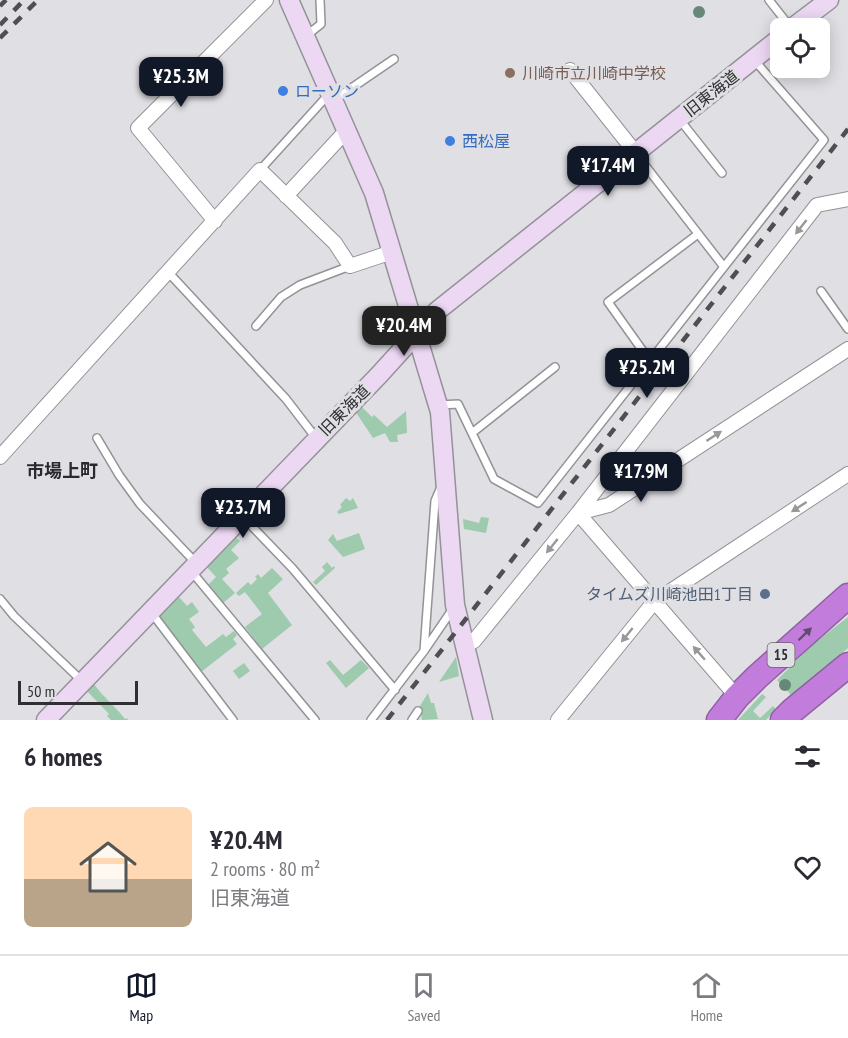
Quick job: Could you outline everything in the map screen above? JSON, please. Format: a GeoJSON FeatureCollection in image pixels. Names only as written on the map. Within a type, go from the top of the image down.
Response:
{"type":"FeatureCollection","features":[{"type":"Feature","properties":{"kind":"highway","name":"15"},"geometry":{"type":"LineString","coordinates":[[719,720],[737,697],[838,609],[848,596]]}},
{"type":"Feature","properties":{"kind":"highway"},"geometry":{"type":"LineString","coordinates":[[783,720],[848,665]]}},
{"type":"Feature","properties":{"kind":"street"},"geometry":{"type":"LineString","coordinates":[[215,222],[138,128],[266,0]]}},
{"type":"Feature","properties":{"kind":"street"},"geometry":{"type":"LineString","coordinates":[[289,0],[330,98],[374,193],[439,405],[455,605],[483,720]]}},
{"type":"Feature","properties":{"kind":"street"},"geometry":{"type":"LineString","coordinates":[[804,18],[828,0]]}},
{"type":"Feature","properties":{"kind":"street","name":"旧東海道"},"geometry":{"type":"LineString","coordinates":[[48,719],[437,311],[770,46]]}},
{"type":"Feature","properties":{"kind":"street"},"geometry":{"type":"LineString","coordinates":[[570,70],[635,152]]}},
{"type":"Feature","properties":{"kind":"street"},"geometry":{"type":"LineString","coordinates":[[286,196],[346,131]]}},
{"type":"Feature","properties":{"kind":"street"},"geometry":{"type":"LineString","coordinates":[[0,457],[260,170],[335,243],[350,266],[392,252]]}},
{"type":"Feature","properties":{"kind":"street"},"geometry":{"type":"LineString","coordinates":[[465,645],[474,641],[578,513],[817,206],[848,199]]}},
{"type":"Feature","properties":{"kind":"street"},"geometry":{"type":"LineString","coordinates":[[578,513],[609,505],[848,349]]}},
{"type":"Feature","properties":{"kind":"street"},"geometry":{"type":"LineString","coordinates":[[558,720],[654,602],[848,474]]}},
{"type":"Feature","properties":{"kind":"street"},"geometry":{"type":"LineString","coordinates":[[578,513],[737,697]]}},
{"type":"Feature","properties":{"kind":"lane"},"geometry":{"type":"LineString","coordinates":[[305,36],[321,24],[320,0]]}},
{"type":"Feature","properties":{"kind":"lane"},"geometry":{"type":"LineString","coordinates":[[769,0],[783,18]]}},
{"type":"Feature","properties":{"kind":"lane"},"geometry":{"type":"LineString","coordinates":[[260,170],[330,98],[394,59]]}},
{"type":"Feature","properties":{"kind":"lane"},"geometry":{"type":"LineString","coordinates":[[439,405],[458,404],[494,479],[538,503],[824,140],[753,59]]}},
{"type":"Feature","properties":{"kind":"lane"},"geometry":{"type":"LineString","coordinates":[[679,118],[722,172]]}},
{"type":"Feature","properties":{"kind":"lane"},"geometry":{"type":"LineString","coordinates":[[635,152],[724,267]]}},
{"type":"Feature","properties":{"kind":"lane"},"geometry":{"type":"LineString","coordinates":[[650,361],[608,302],[699,234]]}},
{"type":"Feature","properties":{"kind":"lane"},"geometry":{"type":"LineString","coordinates":[[256,326],[281,297],[290,291],[350,266]]}},
{"type":"Feature","properties":{"kind":"lane"},"geometry":{"type":"LineString","coordinates":[[168,272],[286,399],[316,438]]}},
{"type":"Feature","properties":{"kind":"lane"},"geometry":{"type":"LineString","coordinates":[[821,291],[848,329]]}},
{"type":"Feature","properties":{"kind":"lane"},"geometry":{"type":"LineString","coordinates":[[472,433],[555,366]]}},
{"type":"Feature","properties":{"kind":"lane"},"geometry":{"type":"LineString","coordinates":[[97,438],[140,504],[193,566],[315,720]]}},
{"type":"Feature","properties":{"kind":"lane"},"geometry":{"type":"LineString","coordinates":[[424,651],[435,501],[444,478]]}},
{"type":"Feature","properties":{"kind":"lane"},"geometry":{"type":"LineString","coordinates":[[242,515],[292,568],[395,690]]}},
{"type":"Feature","properties":{"kind":"lane"},"geometry":{"type":"LineString","coordinates":[[0,599],[14,616],[82,681]]}},
{"type":"Feature","properties":{"kind":"lane"},"geometry":{"type":"LineString","coordinates":[[371,720],[424,651],[455,605]]}},
{"type":"Feature","properties":{"kind":"lane"},"geometry":{"type":"LineString","coordinates":[[151,612],[233,720]]}},
{"type":"Feature","properties":{"kind":"lane"},"geometry":{"type":"LineString","coordinates":[[412,720],[418,711]]}},
{"type":"Feature","properties":{"kind":"green space"},"geometry":{"type":"Polygon","coordinates":[[[361,406],[387,427],[406,411],[407,433],[397,435],[398,442],[390,442],[385,433],[373,438],[355,411],[361,406]]]}},
{"type":"Feature","properties":{"kind":"green space"},"geometry":{"type":"Polygon","coordinates":[[[346,498],[350,501],[353,498],[358,508],[339,514],[337,512],[342,507],[340,505],[346,498]]]}},
{"type":"Feature","properties":{"kind":"green space"},"geometry":{"type":"Polygon","coordinates":[[[481,517],[489,518],[486,533],[464,529],[463,519],[479,523],[481,517]]]}},
{"type":"Feature","properties":{"kind":"green space"},"geometry":{"type":"Polygon","coordinates":[[[359,533],[365,549],[343,557],[328,540],[333,534],[337,541],[359,533]]]}},
{"type":"Feature","properties":{"kind":"green space"},"geometry":{"type":"Polygon","coordinates":[[[233,535],[240,541],[231,550],[239,558],[226,569],[229,573],[222,579],[235,593],[223,603],[208,585],[216,577],[205,565],[233,535]]]}},
{"type":"Feature","properties":{"kind":"green space"},"geometry":{"type":"Polygon","coordinates":[[[327,562],[335,568],[316,585],[313,582],[325,571],[322,567],[327,562]]]}},
{"type":"Feature","properties":{"kind":"green space"},"geometry":{"type":"Polygon","coordinates":[[[272,568],[283,579],[268,593],[292,625],[262,649],[245,627],[262,614],[245,592],[239,596],[236,593],[248,582],[251,585],[257,579],[255,577],[258,574],[261,578],[272,568]]]}},
{"type":"Feature","properties":{"kind":"green space"},"geometry":{"type":"Polygon","coordinates":[[[179,597],[187,606],[192,602],[199,612],[189,619],[195,627],[192,630],[206,647],[223,634],[226,637],[234,631],[237,635],[233,639],[237,644],[201,672],[159,616],[179,597]]]}},
{"type":"Feature","properties":{"kind":"green space"},"geometry":{"type":"Polygon","coordinates":[[[848,617],[848,648],[791,695],[777,680],[813,644],[848,617]]]}},
{"type":"Feature","properties":{"kind":"green space"},"geometry":{"type":"Polygon","coordinates":[[[456,657],[459,676],[439,682],[456,657]]]}},
{"type":"Feature","properties":{"kind":"green space"},"geometry":{"type":"Polygon","coordinates":[[[330,660],[343,675],[361,660],[369,668],[346,688],[326,663],[330,660]]]}},
{"type":"Feature","properties":{"kind":"green space"},"geometry":{"type":"Polygon","coordinates":[[[244,663],[250,671],[239,679],[233,671],[244,663]]]}},
{"type":"Feature","properties":{"kind":"green space"},"geometry":{"type":"Polygon","coordinates":[[[94,684],[128,720],[111,720],[107,716],[109,714],[87,691],[94,684]]]}},
{"type":"Feature","properties":{"kind":"green space"},"geometry":{"type":"Polygon","coordinates":[[[428,693],[431,703],[434,703],[438,719],[422,720],[420,706],[428,693]]]}},
{"type":"Feature","properties":{"kind":"green space"},"geometry":{"type":"Polygon","coordinates":[[[762,694],[766,697],[753,711],[760,718],[773,706],[776,709],[766,720],[738,720],[762,694]]]}},
{"type":"Feature","properties":{"kind":"railway"},"geometry":{"type":"LineString","coordinates":[[0,6],[6,0]]}},
{"type":"Feature","properties":{"kind":"railway"},"geometry":{"type":"LineString","coordinates":[[0,25],[24,0]]}},
{"type":"Feature","properties":{"kind":"railway"},"geometry":{"type":"LineString","coordinates":[[0,38],[38,0]]}},
{"type":"Feature","properties":{"kind":"railway"},"geometry":{"type":"LineString","coordinates":[[387,720],[848,129]]}},
{"type":"Feature","properties":{"kind":"place","name":"川崎市立川崎中学校"},"geometry":{"type":"Point","coordinates":[510,73]}},
{"type":"Feature","properties":{"kind":"place","name":"ローソン"},"geometry":{"type":"Point","coordinates":[283,91]}},
{"type":"Feature","properties":{"kind":"place","name":"西松屋"},"geometry":{"type":"Point","coordinates":[450,141]}},
{"type":"Feature","properties":{"kind":"place","name":"タイムズ川崎池田1丁目"},"geometry":{"type":"Point","coordinates":[765,594]}},
{"type":"Feature","properties":{"kind":"district","name":"市場上町"},"geometry":{"type":"Point","coordinates":[62,471]}}]}
